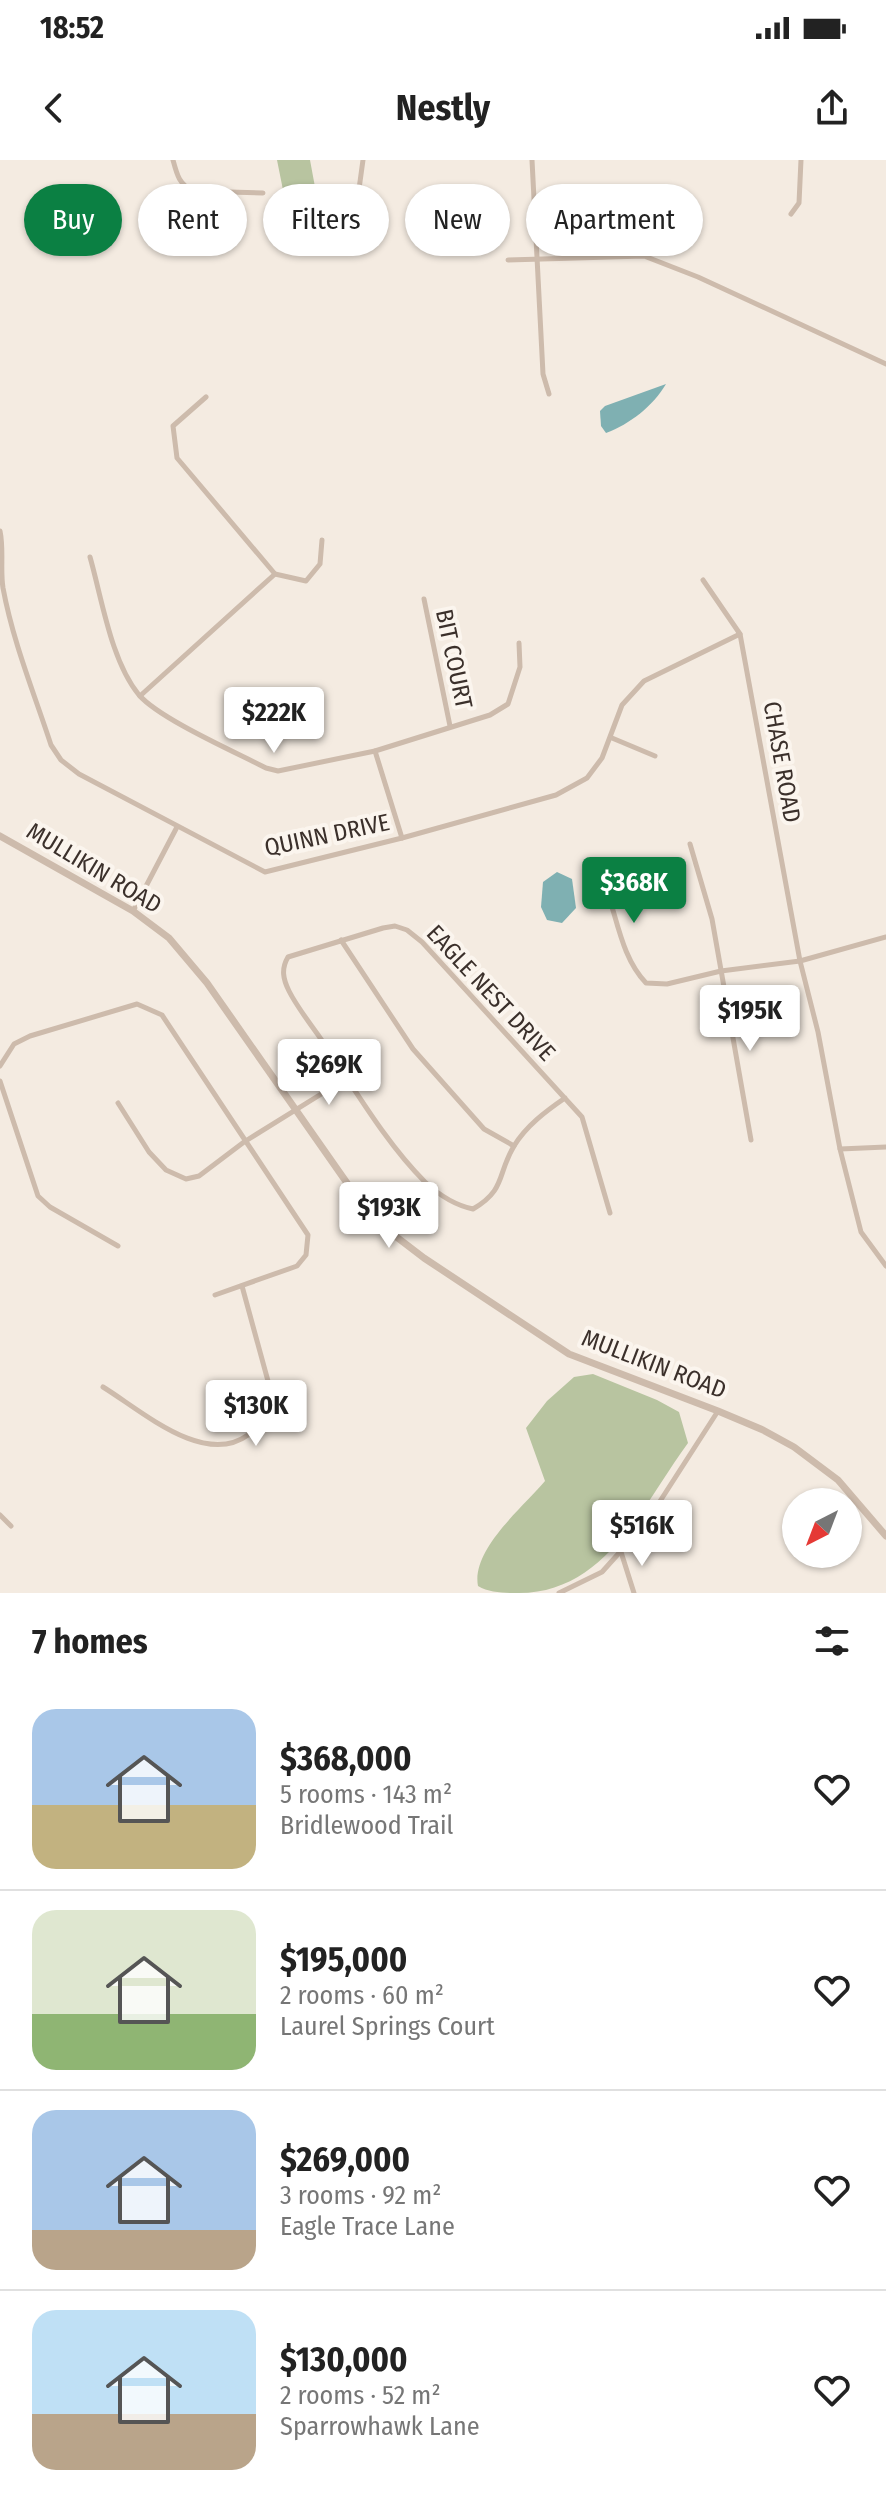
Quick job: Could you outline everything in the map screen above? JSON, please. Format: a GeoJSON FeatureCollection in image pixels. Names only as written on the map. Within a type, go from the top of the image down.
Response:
{"type":"FeatureCollection","features":[{"type":"Feature","properties":{"kind":"street"},"geometry":{"type":"LineString","coordinates":[[173,160],[178,179],[184,187],[193,191],[263,193]]}},
{"type":"Feature","properties":{"kind":"street"},"geometry":{"type":"LineString","coordinates":[[360,184],[363,160]]}},
{"type":"Feature","properties":{"kind":"street"},"geometry":{"type":"LineString","coordinates":[[532,160],[543,374],[549,394]]}},
{"type":"Feature","properties":{"kind":"street"},"geometry":{"type":"LineString","coordinates":[[791,214],[799,203],[801,160]]}},
{"type":"Feature","properties":{"kind":"street"},"geometry":{"type":"LineString","coordinates":[[508,260],[644,256],[698,277],[886,364]]}},
{"type":"Feature","properties":{"kind":"street"},"geometry":{"type":"LineString","coordinates":[[206,397],[173,426],[177,458],[275,574],[306,581],[320,564],[322,540]]}},
{"type":"Feature","properties":{"kind":"street","name":"QUINN DRIVE"},"geometry":{"type":"LineString","coordinates":[[0,531],[3,555],[1,583],[10,621],[51,745],[61,760],[79,774],[265,872],[556,795],[587,778],[612,738],[622,705],[644,681],[740,634]]}},
{"type":"Feature","properties":{"kind":"street"},"geometry":{"type":"LineString","coordinates":[[90,557],[121,665],[140,696],[163,714],[266,768],[278,771],[375,751],[490,715],[508,704],[520,667],[519,643]]}},
{"type":"Feature","properties":{"kind":"street"},"geometry":{"type":"LineString","coordinates":[[140,696],[275,574]]}},
{"type":"Feature","properties":{"kind":"street","name":"CHASE ROAD"},"geometry":{"type":"LineString","coordinates":[[703,580],[740,634],[800,961],[818,1032],[840,1149],[861,1232],[886,1266]]}},
{"type":"Feature","properties":{"kind":"street","name":"BIT COURT"},"geometry":{"type":"LineString","coordinates":[[424,599],[450,726]]}},
{"type":"Feature","properties":{"kind":"street"},"geometry":{"type":"LineString","coordinates":[[612,738],[655,756]]}},
{"type":"Feature","properties":{"kind":"street"},"geometry":{"type":"LineString","coordinates":[[375,751],[402,838]]}},
{"type":"Feature","properties":{"kind":"street"},"geometry":{"type":"LineString","coordinates":[[133,911],[177,827]]}},
{"type":"Feature","properties":{"kind":"street","name":"MULLIKIN ROAD"},"geometry":{"type":"LineString","coordinates":[[0,836],[133,911],[169,938],[207,983],[354,1193],[390,1232],[569,1354],[763,1430],[820,1465],[855,1497],[886,1536]]}},
{"type":"Feature","properties":{"kind":"street"},"geometry":{"type":"LineString","coordinates":[[690,844],[712,919],[751,1140]]}},
{"type":"Feature","properties":{"kind":"street"},"geometry":{"type":"LineString","coordinates":[[603,880],[633,970],[646,983],[667,984],[721,971],[800,961],[886,937]]}},
{"type":"Feature","properties":{"kind":"street","name":"EAGLE NEST DRIVE"},"geometry":{"type":"LineString","coordinates":[[565,1098],[542,1113],[514,1146],[494,1194],[473,1209],[451,1202],[426,1183],[403,1157],[289,991],[282,970],[288,957],[395,926],[407,930],[440,960],[565,1098],[582,1117],[610,1213]]}},
{"type":"Feature","properties":{"kind":"street"},"geometry":{"type":"LineString","coordinates":[[341,940],[413,1049],[484,1129],[514,1146]]}},
{"type":"Feature","properties":{"kind":"street"},"geometry":{"type":"LineString","coordinates":[[0,1066],[14,1044],[30,1036],[137,1004],[162,1015],[308,1235],[306,1255],[297,1266],[215,1295]]}},
{"type":"Feature","properties":{"kind":"street"},"geometry":{"type":"LineString","coordinates":[[118,1103],[149,1152],[166,1170],[186,1179],[199,1176],[244,1142],[347,1078]]}},
{"type":"Feature","properties":{"kind":"street"},"geometry":{"type":"LineString","coordinates":[[0,1081],[38,1196],[50,1207],[118,1246]]}},
{"type":"Feature","properties":{"kind":"street"},"geometry":{"type":"LineString","coordinates":[[840,1149],[886,1147]]}},
{"type":"Feature","properties":{"kind":"street"},"geometry":{"type":"LineString","coordinates":[[103,1387],[187,1439],[204,1446],[223,1446],[241,1440],[254,1431],[268,1407],[271,1392],[242,1286]]}},
{"type":"Feature","properties":{"kind":"street"},"geometry":{"type":"LineString","coordinates":[[559,1593],[602,1572],[646,1523],[718,1411]]}},
{"type":"Feature","properties":{"kind":"street"},"geometry":{"type":"LineString","coordinates":[[0,1515],[11,1526]]}},
{"type":"Feature","properties":{"kind":"street"},"geometry":{"type":"LineString","coordinates":[[621,1551],[634,1593]]}},
{"type":"Feature","properties":{"kind":"green space"},"geometry":{"type":"Polygon","coordinates":[[[277,160],[310,160],[314,184],[282,184],[277,160]]]}},
{"type":"Feature","properties":{"kind":"green space"},"geometry":{"type":"Polygon","coordinates":[[[593,1374],[679,1412],[688,1443],[620,1540],[576,1578],[549,1589],[519,1593],[503,1593],[478,1586],[482,1558],[490,1544],[545,1481],[526,1428],[547,1401],[574,1377],[593,1374]]]}},
{"type":"Feature","properties":{"kind":"water"},"geometry":{"type":"Polygon","coordinates":[[[666,384],[655,400],[640,413],[606,433],[601,426],[600,411],[605,406],[666,384]]]}},
{"type":"Feature","properties":{"kind":"water"},"geometry":{"type":"Polygon","coordinates":[[[557,872],[572,879],[576,908],[562,923],[547,920],[541,907],[543,882],[557,872]]]}}]}
